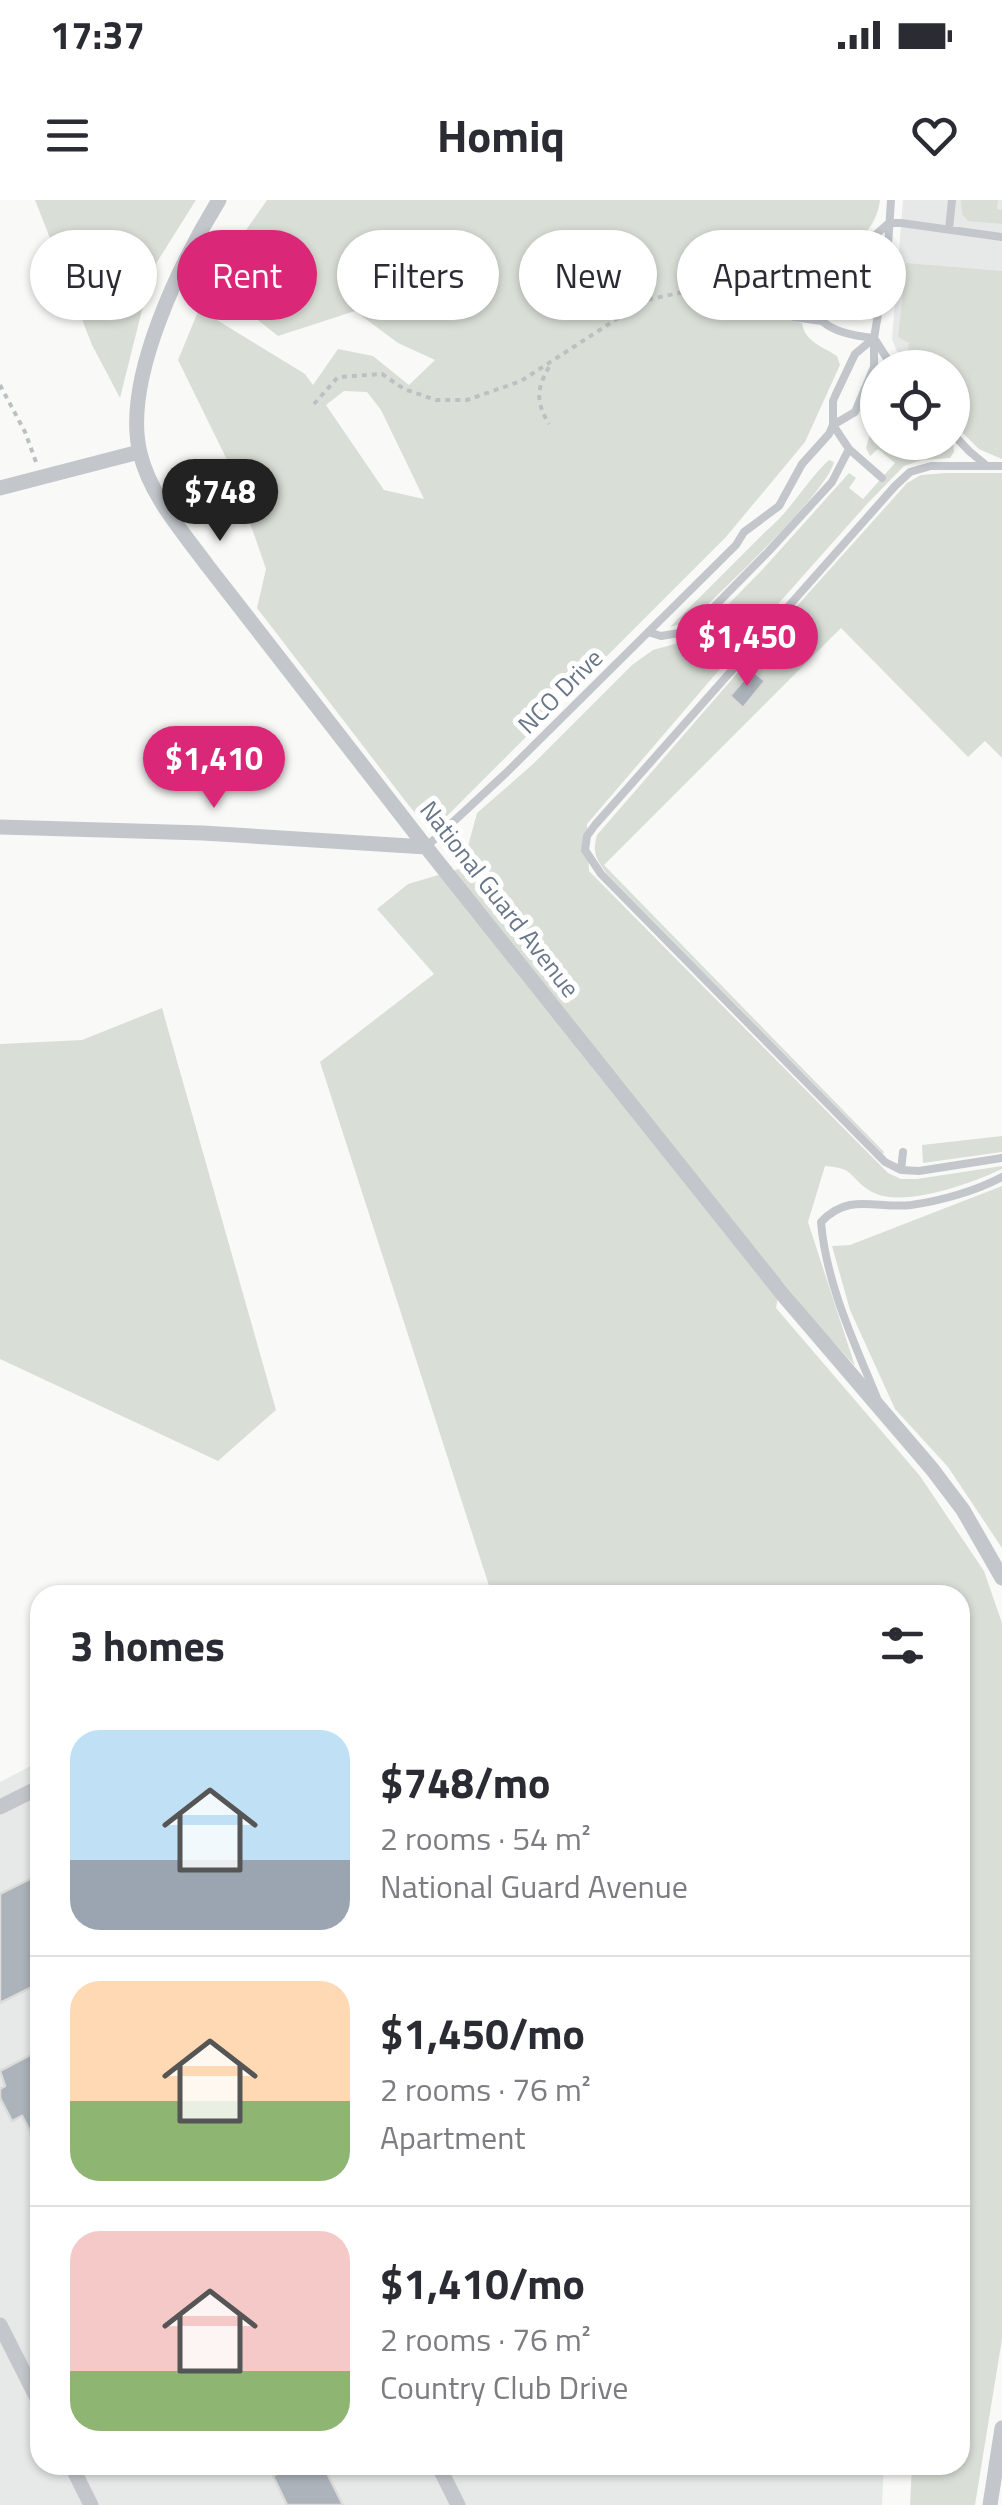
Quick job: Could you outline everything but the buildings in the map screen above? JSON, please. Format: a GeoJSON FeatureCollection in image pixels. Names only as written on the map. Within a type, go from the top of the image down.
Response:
{"type":"FeatureCollection","features":[{"type":"Feature","properties":{"kind":"street","name":"National Guard Avenue"},"geometry":{"type":"LineString","coordinates":[[219,200],[169,297],[142,380],[136,418],[140,452],[153,486],[178,526],[426,847],[784,1296],[932,1469],[963,1510],[1002,1578]]}},
{"type":"Feature","properties":{"kind":"street"},"geometry":{"type":"LineString","coordinates":[[0,488],[140,452]]}},
{"type":"Feature","properties":{"kind":"street"},"geometry":{"type":"LineString","coordinates":[[0,826],[203,833],[426,847]]}},
{"type":"Feature","properties":{"kind":"street"},"geometry":{"type":"LineString","coordinates":[[0,1808],[30,1792]]}},
{"type":"Feature","properties":{"kind":"street"},"geometry":{"type":"LineString","coordinates":[[0,2325],[30,2384]]}},
{"type":"Feature","properties":{"kind":"street"},"geometry":{"type":"LineString","coordinates":[[990,2505],[1002,2428]]}},
{"type":"Feature","properties":{"kind":"street"},"geometry":{"type":"LineString","coordinates":[[76,2475],[91,2505]]}},
{"type":"Feature","properties":{"kind":"street"},"geometry":{"type":"LineString","coordinates":[[443,2475],[458,2505]]}},
{"type":"Feature","properties":{"kind":"lane","name":"NCO Drive"},"geometry":{"type":"LineString","coordinates":[[426,847],[506,773],[744,532],[779,506],[802,464],[834,425],[855,412],[874,368],[874,338],[887,260],[891,200]]}},
{"type":"Feature","properties":{"kind":"lane"},"geometry":{"type":"LineString","coordinates":[[950,229],[952,200]]}},
{"type":"Feature","properties":{"kind":"lane"},"geometry":{"type":"LineString","coordinates":[[822,321],[816,304],[822,287],[889,224],[1002,236]]}},
{"type":"Feature","properties":{"kind":"lane"},"geometry":{"type":"LineString","coordinates":[[816,320],[844,335],[874,338],[882,350]]}},
{"type":"Feature","properties":{"kind":"lane","name":"NCO Drive"},"geometry":{"type":"LineString","coordinates":[[834,425],[833,401],[854,354],[874,338]]}},
{"type":"Feature","properties":{"kind":"lane"},"geometry":{"type":"LineString","coordinates":[[834,425],[849,449],[882,478]]}},
{"type":"Feature","properties":{"kind":"lane"},"geometry":{"type":"LineString","coordinates":[[648,632],[661,636],[679,633],[702,619],[832,482],[849,449]]}},
{"type":"Feature","properties":{"kind":"lane"},"geometry":{"type":"LineString","coordinates":[[970,452],[987,466]]}},
{"type":"Feature","properties":{"kind":"lane"},"geometry":{"type":"LineString","coordinates":[[1002,466],[931,466],[910,472],[594,824],[585,850],[602,874],[885,1162],[901,1170],[919,1171],[1002,1158]]}},
{"type":"Feature","properties":{"kind":"lane"},"geometry":{"type":"LineString","coordinates":[[901,1170],[903,1152]]}},
{"type":"Feature","properties":{"kind":"lane"},"geometry":{"type":"LineString","coordinates":[[885,1416],[838,1299],[823,1246],[821,1222],[831,1211],[846,1204],[906,1206],[963,1192],[1002,1177]]}},
{"type":"Feature","properties":{"kind":"path"},"geometry":{"type":"LineString","coordinates":[[314,404],[338,376],[382,374],[404,389],[436,400],[466,400],[522,381],[646,300],[677,292]]}},
{"type":"Feature","properties":{"kind":"path"},"geometry":{"type":"LineString","coordinates":[[549,424],[540,408],[540,384],[551,363]]}},
{"type":"Feature","properties":{"kind":"path"},"geometry":{"type":"LineString","coordinates":[[0,385],[25,432],[41,478]]}},
{"type":"Feature","properties":{"kind":"shaded area"},"geometry":{"type":"Polygon","coordinates":[[[35,200],[196,200],[157,262],[157,230],[47,230],[35,200]]]}},
{"type":"Feature","properties":{"kind":"shaded area"},"geometry":{"type":"Polygon","coordinates":[[[267,200],[880,200],[868,230],[677,230],[677,320],[802,323],[810,339],[837,356],[840,365],[805,442],[726,537],[441,822],[423,820],[410,807],[257,608],[266,569],[231,468],[178,360],[194,320],[217,320],[305,374],[313,385],[338,349],[373,356],[409,385],[435,360],[398,343],[367,320],[499,320],[499,230],[337,230],[337,317],[278,336],[258,320],[317,320],[317,230],[246,230],[267,200]],[[344,391],[326,405],[384,490],[424,499],[381,410],[367,392],[344,391]]]}},
{"type":"Feature","properties":{"kind":"shaded area"},"geometry":{"type":"Polygon","coordinates":[[[903,200],[1002,200],[1002,459],[979,449],[970,440],[970,350],[896,350],[892,339],[894,320],[906,320],[906,230],[901,230],[903,200]]]}},
{"type":"Feature","properties":{"kind":"shaded area"},"geometry":{"type":"Polygon","coordinates":[[[961,200],[998,200],[1002,224],[968,221],[962,214],[961,200]]]}},
{"type":"Feature","properties":{"kind":"shaded area"},"geometry":{"type":"Polygon","coordinates":[[[906,263],[1002,271],[1002,459],[979,449],[970,440],[970,350],[908,350],[909,343],[898,337],[900,320],[906,320],[906,263]]]}},
{"type":"Feature","properties":{"kind":"shaded area"},"geometry":{"type":"Polygon","coordinates":[[[82,320],[140,320],[120,398],[82,320]]]}},
{"type":"Feature","properties":{"kind":"shaded area"},"geometry":{"type":"Polygon","coordinates":[[[829,460],[834,462],[827,477],[772,540],[696,616],[670,627],[775,523],[829,460]]]}},
{"type":"Feature","properties":{"kind":"shaded area"},"geometry":{"type":"Polygon","coordinates":[[[891,460],[922,460],[904,466],[867,504],[587,824],[589,871],[888,1173],[901,1179],[917,1179],[1002,1166],[956,1187],[901,1198],[872,1192],[848,1172],[825,1166],[808,1222],[855,1366],[781,1280],[776,1308],[920,1476],[984,1571],[1002,1623],[1002,2339],[975,2505],[910,2505],[912,2475],[970,2475],[970,1585],[489,1585],[320,1062],[434,974],[377,909],[408,884],[462,868],[477,813],[533,764],[632,665],[653,650],[703,630],[849,473],[856,478],[849,488],[863,499],[895,463],[891,460]]]}},
{"type":"Feature","properties":{"kind":"shaded area"},"geometry":{"type":"Polygon","coordinates":[[[1002,473],[1002,758],[985,741],[968,757],[841,628],[604,865],[883,1154],[607,874],[595,847],[597,835],[746,663],[907,483],[921,475],[1002,473]],[[751,670],[730,697],[743,707],[764,681],[751,670]]]}},
{"type":"Feature","properties":{"kind":"shaded area"},"geometry":{"type":"Polygon","coordinates":[[[162,1008],[276,1410],[218,1461],[0,1359],[0,1044],[82,1040],[162,1008]]]}},
{"type":"Feature","properties":{"kind":"shaded area"},"geometry":{"type":"Polygon","coordinates":[[[1002,1136],[1002,1152],[923,1163],[922,1145],[1002,1136]]]}},
{"type":"Feature","properties":{"kind":"shaded area"},"geometry":{"type":"Polygon","coordinates":[[[1002,1186],[1002,1548],[948,1467],[895,1409],[850,1310],[832,1246],[850,1245],[1002,1186]]]}},
{"type":"Feature","properties":{"kind":"shaded area"},"geometry":{"type":"Polygon","coordinates":[[[30,1766],[30,2475],[884,2475],[882,2505],[0,2505],[0,1782],[30,1766]]]}}]}
